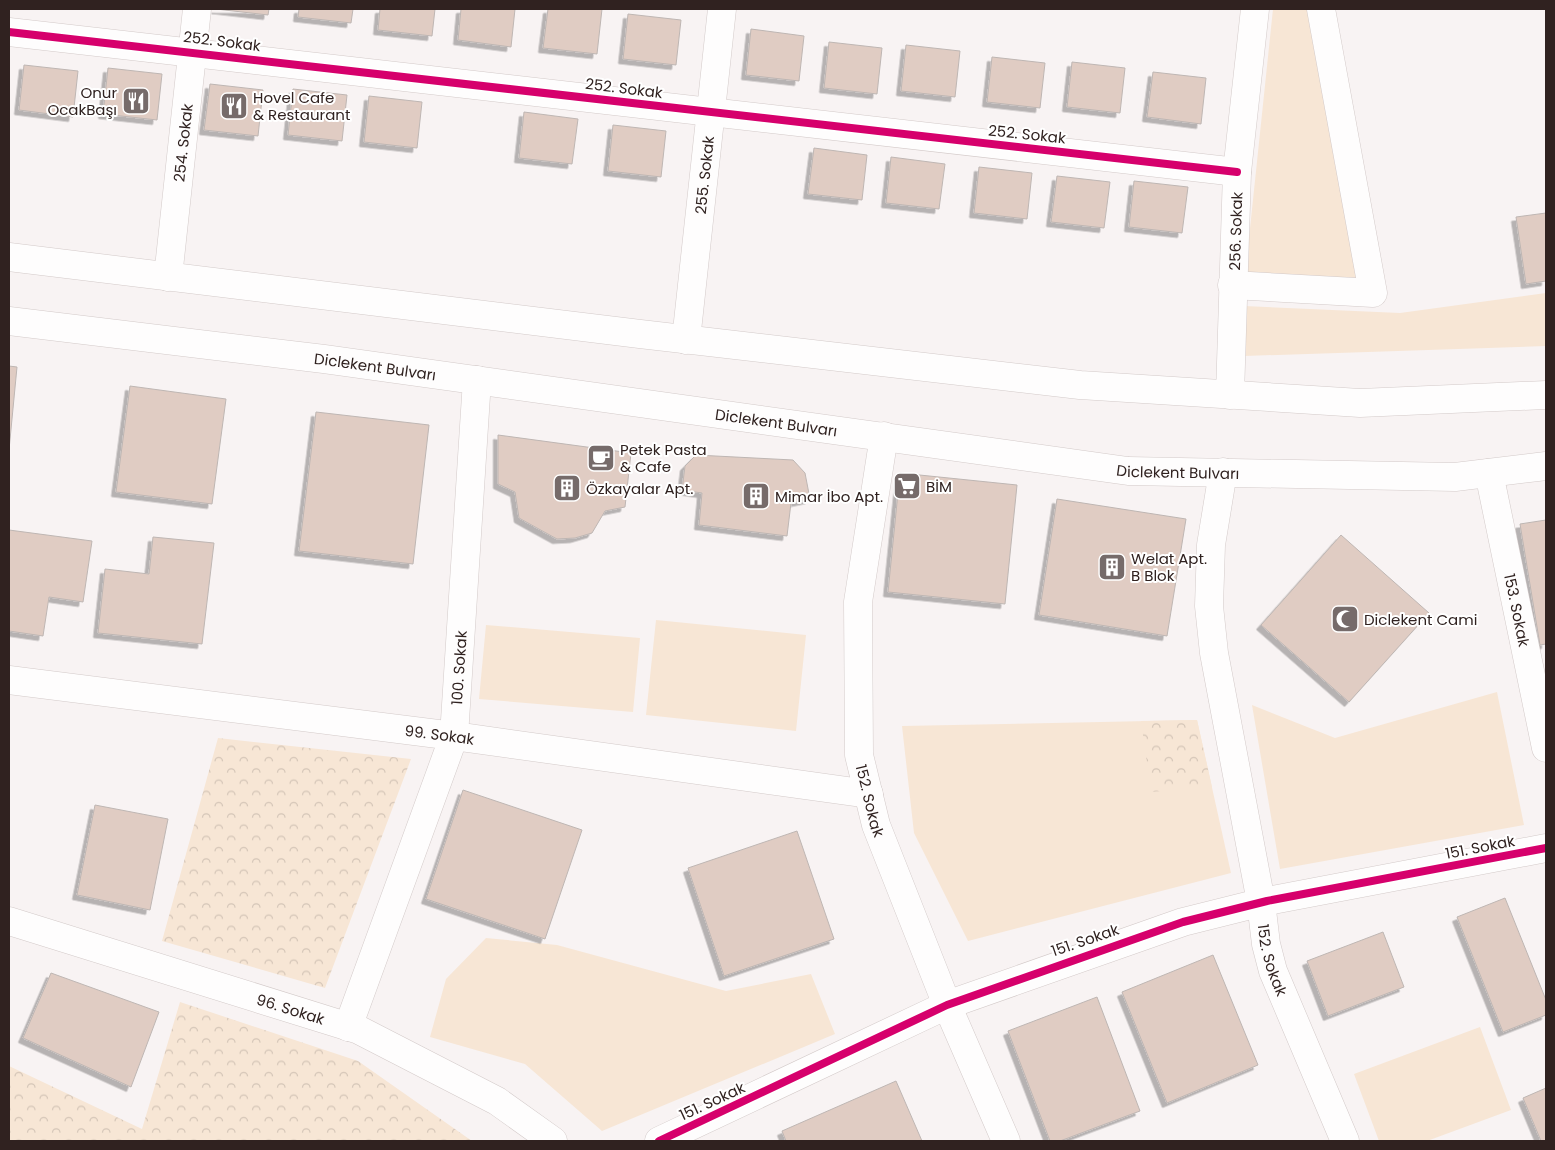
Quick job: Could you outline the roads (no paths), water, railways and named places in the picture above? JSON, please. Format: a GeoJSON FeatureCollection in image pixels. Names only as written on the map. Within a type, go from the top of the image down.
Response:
{"type":"FeatureCollection","features":[{"type":"Feature","properties":{"kind":"street","name":"254. Sokak"},"geometry":{"type":"LineString","coordinates":[[168,277],[197,9]]}},
{"type":"Feature","properties":{"kind":"street","name":"255. Sokak"},"geometry":{"type":"LineString","coordinates":[[686,340],[722,9]]}},
{"type":"Feature","properties":{"kind":"street","name":"256. Sokak"},"geometry":{"type":"LineString","coordinates":[[1230,395],[1237,172],[1255,9]]}},
{"type":"Feature","properties":{"kind":"street"},"geometry":{"type":"LineString","coordinates":[[1232,285],[1373,293],[1321,9]]}},
{"type":"Feature","properties":{"kind":"street","name":"252. Sokak"},"geometry":{"type":"LineString","coordinates":[[9,32],[1237,172]]}},
{"type":"Feature","properties":{"kind":"street"},"geometry":{"type":"LineString","coordinates":[[9,257],[686,340],[1080,385],[1360,403],[1546,395]]}},
{"type":"Feature","properties":{"kind":"street","name":"Diclekent Bulvarı"},"geometry":{"type":"LineString","coordinates":[[9,320],[477,380],[1128,471],[1455,477],[1546,466]]}},
{"type":"Feature","properties":{"kind":"street","name":"100. Sokak"},"geometry":{"type":"LineString","coordinates":[[348,1027],[454,736],[477,380]]}},
{"type":"Feature","properties":{"kind":"street","name":"152. Sokak"},"geometry":{"type":"LineString","coordinates":[[884,436],[858,602],[859,754],[876,825],[947,1005],[1006,1141]]}},
{"type":"Feature","properties":{"kind":"street","name":"152. Sokak"},"geometry":{"type":"LineString","coordinates":[[1223,472],[1211,545],[1209,606],[1214,653],[1261,902],[1266,944],[1273,971],[1344,1141]]}},
{"type":"Feature","properties":{"kind":"street","name":"153. Sokak"},"geometry":{"type":"LineString","coordinates":[[1489,473],[1546,748]]}},
{"type":"Feature","properties":{"kind":"street","name":"99. Sokak"},"geometry":{"type":"LineString","coordinates":[[9,680],[454,736],[869,794]]}},
{"type":"Feature","properties":{"kind":"street","name":"151. Sokak"},"geometry":{"type":"LineString","coordinates":[[659,1141],[947,1005],[1174,925],[1261,902],[1546,848]]}},
{"type":"Feature","properties":{"kind":"street","name":"96. Sokak"},"geometry":{"type":"LineString","coordinates":[[9,921],[359,1030],[496,1101],[553,1141]]}},
{"type":"Feature","properties":{"kind":"place","name":"Onur OcakBaşı"},"geometry":{"type":"Point","coordinates":[136,101]}},
{"type":"Feature","properties":{"kind":"place","name":"Hovel Cafe & Restaurant"},"geometry":{"type":"Point","coordinates":[234,106]}},
{"type":"Feature","properties":{"kind":"place","name":"Petek Pasta & Cafe"},"geometry":{"type":"Point","coordinates":[601,458]}},
{"type":"Feature","properties":{"kind":"place","name":"BİM"},"geometry":{"type":"Point","coordinates":[907,486]}},
{"type":"Feature","properties":{"kind":"place","name":"Özkayalar Apt."},"geometry":{"type":"Point","coordinates":[567,488]}},
{"type":"Feature","properties":{"kind":"place","name":"Mimar İbo Apt."},"geometry":{"type":"Point","coordinates":[756,496]}},
{"type":"Feature","properties":{"kind":"place","name":"Welat Apt. B Blok"},"geometry":{"type":"Point","coordinates":[1112,567]}},
{"type":"Feature","properties":{"kind":"place","name":"Diclekent Cami"},"geometry":{"type":"Point","coordinates":[1345,619]}}]}
